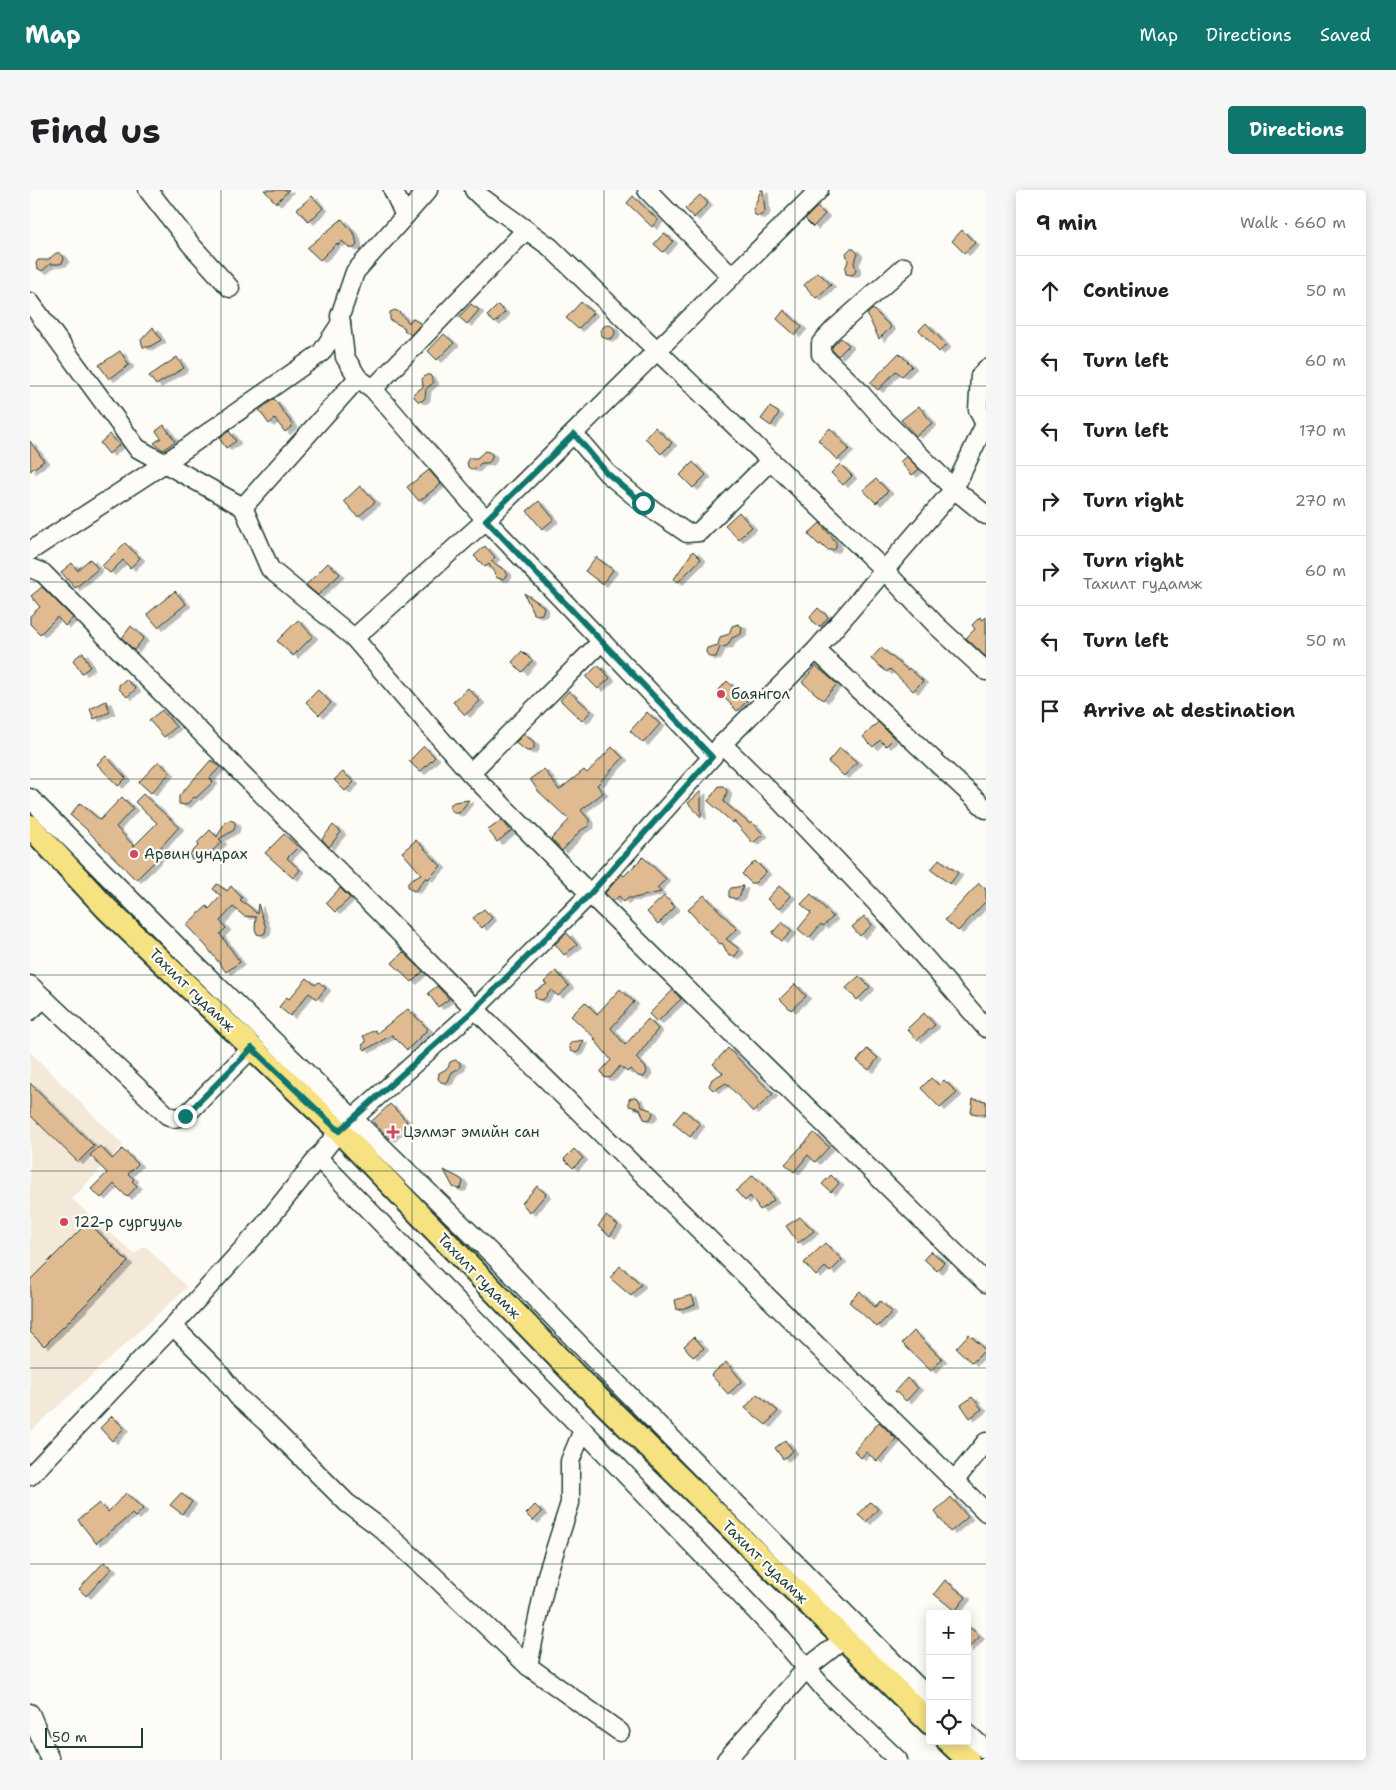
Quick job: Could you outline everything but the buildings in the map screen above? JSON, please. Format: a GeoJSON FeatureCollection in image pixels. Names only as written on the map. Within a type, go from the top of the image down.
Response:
{"type":"FeatureCollection","features":[{"type":"Feature","properties":{"kind":"main road","name":"Тахилт гудамж"},"geometry":{"type":"LineString","coordinates":[[30,826],[106,908],[185,969],[252,1048],[346,1125],[579,1379],[926,1719]]}},
{"type":"Feature","properties":{"kind":"main road"},"geometry":{"type":"LineString","coordinates":[[952,1745],[968,1760]]}},
{"type":"Feature","properties":{"kind":"street"},"geometry":{"type":"LineString","coordinates":[[148,190],[192,246],[230,288]]}},
{"type":"Feature","properties":{"kind":"street"},"geometry":{"type":"LineString","coordinates":[[393,190],[404,216]]}},
{"type":"Feature","properties":{"kind":"street"},"geometry":{"type":"LineString","coordinates":[[428,190],[355,272],[340,316],[345,357],[358,378],[373,389],[486,520],[602,641],[717,750],[780,801],[886,913],[986,1028]]}},
{"type":"Feature","properties":{"kind":"street"},"geometry":{"type":"LineString","coordinates":[[474,190],[550,248],[885,571],[936,626],[986,671]]}},
{"type":"Feature","properties":{"kind":"street"},"geometry":{"type":"LineString","coordinates":[[647,190],[731,276]]}},
{"type":"Feature","properties":{"kind":"street"},"geometry":{"type":"LineString","coordinates":[[354,638],[486,520],[574,434],[731,276],[808,194]]}},
{"type":"Feature","properties":{"kind":"street"},"geometry":{"type":"LineString","coordinates":[[373,389],[526,230]]}},
{"type":"Feature","properties":{"kind":"street"},"geometry":{"type":"LineString","coordinates":[[904,267],[833,330],[821,343],[821,354],[954,489],[986,515]]}},
{"type":"Feature","properties":{"kind":"street"},"geometry":{"type":"LineString","coordinates":[[30,302],[137,448],[244,507],[270,569],[354,638],[470,773],[590,894],[986,1283]]}},
{"type":"Feature","properties":{"kind":"street"},"geometry":{"type":"LineString","coordinates":[[30,551],[165,463],[321,353],[341,323]]}},
{"type":"Feature","properties":{"kind":"street"},"geometry":{"type":"LineString","coordinates":[[30,1476],[173,1326],[261,1229],[346,1125],[475,1009],[590,894],[717,750],[816,650],[885,571],[954,489],[986,425],[978,410],[980,376],[986,369]]}},
{"type":"Feature","properties":{"kind":"street"},"geometry":{"type":"LineString","coordinates":[[244,507],[358,378]]}},
{"type":"Feature","properties":{"kind":"street"},"geometry":{"type":"LineString","coordinates":[[574,434],[607,473],[643,503],[687,533],[699,532],[770,461]]}},
{"type":"Feature","properties":{"kind":"street"},"geometry":{"type":"LineString","coordinates":[[30,568],[44,573],[475,1009],[986,1512]]}},
{"type":"Feature","properties":{"kind":"street"},"geometry":{"type":"LineString","coordinates":[[470,773],[602,641]]}},
{"type":"Feature","properties":{"kind":"street"},"geometry":{"type":"LineString","coordinates":[[816,650],[986,810]]}},
{"type":"Feature","properties":{"kind":"street"},"geometry":{"type":"LineString","coordinates":[[30,798],[125,894],[185,969],[346,1125],[497,1259],[926,1695]]}},
{"type":"Feature","properties":{"kind":"street"},"geometry":{"type":"LineString","coordinates":[[106,908],[125,894]]}},
{"type":"Feature","properties":{"kind":"street"},"geometry":{"type":"LineString","coordinates":[[30,985],[167,1115],[174,1118],[185,1116],[252,1048]]}},
{"type":"Feature","properties":{"kind":"street"},"geometry":{"type":"LineString","coordinates":[[30,1011],[44,998]]}},
{"type":"Feature","properties":{"kind":"street"},"geometry":{"type":"LineString","coordinates":[[318,1157],[775,1631],[825,1690],[898,1760]]}},
{"type":"Feature","properties":{"kind":"street"},"geometry":{"type":"LineString","coordinates":[[173,1326],[216,1369],[239,1398],[272,1428],[326,1483],[433,1575],[528,1666],[620,1732]]}},
{"type":"Feature","properties":{"kind":"street"},"geometry":{"type":"LineString","coordinates":[[528,1666],[548,1575],[570,1503],[570,1461],[583,1430]]}},
{"type":"Feature","properties":{"kind":"street"},"geometry":{"type":"LineString","coordinates":[[954,1481],[986,1442]]}},
{"type":"Feature","properties":{"kind":"street"},"geometry":{"type":"LineString","coordinates":[[726,1760],[807,1668],[844,1639]]}},
{"type":"Feature","properties":{"kind":"street"},"geometry":{"type":"LineString","coordinates":[[30,1712],[50,1760]]}},
{"type":"Feature","properties":{"kind":"street"},"geometry":{"type":"LineString","coordinates":[[971,1737],[986,1750]]}},
{"type":"Feature","properties":{"kind":"shaded area","name":"122-р сургууль"},"geometry":{"type":"Polygon","coordinates":[[[30,1052],[123,1145],[72,1199],[134,1254],[145,1246],[187,1287],[30,1432],[30,1052]]]}},
{"type":"Feature","properties":{"kind":"place","name":"баянгол"},"geometry":{"type":"Point","coordinates":[721,694]}},
{"type":"Feature","properties":{"kind":"place","name":"Арвин ундрах"},"geometry":{"type":"Point","coordinates":[134,854]}},
{"type":"Feature","properties":{"kind":"place","name":"Цэлмэг эмийн сан"},"geometry":{"type":"Point","coordinates":[393,1132]}},
{"type":"Feature","properties":{"kind":"place","name":"122-р сургууль"},"geometry":{"type":"Point","coordinates":[64,1222]}},
{"type":"Feature","properties":{"kind":"route"},"geometry":{"type":"LineString","coordinates":[[185,1116],[252,1048],[339,1131],[475,1009],[590,894],[712,757],[486,520],[574,434],[607,473],[643,503]]}}]}
